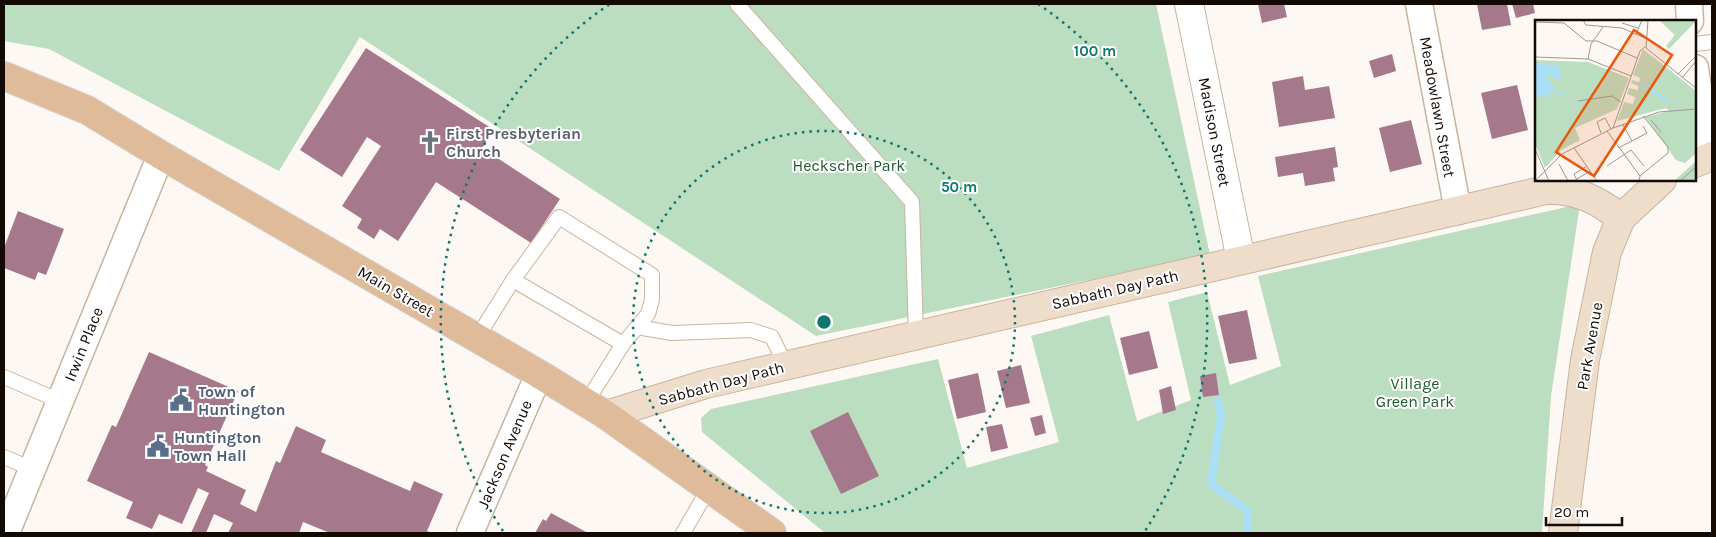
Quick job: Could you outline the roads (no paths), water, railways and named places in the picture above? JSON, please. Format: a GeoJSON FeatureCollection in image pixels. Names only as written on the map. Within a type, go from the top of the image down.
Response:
{"type":"FeatureCollection","features":[{"type":"Feature","properties":{"kind":"main road","name":"Main Street"},"geometry":{"type":"LineString","coordinates":[[4,76],[87,110],[161,155],[539,374],[596,409],[772,533]]}},
{"type":"Feature","properties":{"kind":"main road"},"geometry":{"type":"LineString","coordinates":[[1546,190],[1592,181]]}},
{"type":"Feature","properties":{"kind":"main road","name":"Park Avenue"},"geometry":{"type":"LineString","coordinates":[[1563,533],[1578,408],[1593,315],[1607,252],[1621,218],[1661,181]]}},
{"type":"Feature","properties":{"kind":"main road","name":"Sabbath Day Path"},"geometry":{"type":"LineString","coordinates":[[596,409],[1546,190],[1562,190],[1586,196],[1607,206],[1621,218]]}},
{"type":"Feature","properties":{"kind":"street","name":"Madison Street"},"geometry":{"type":"LineString","coordinates":[[1188,4],[1241,260]]}},
{"type":"Feature","properties":{"kind":"street","name":"Meadowlawn Street"},"geometry":{"type":"LineString","coordinates":[[1419,4],[1458,211]]}},
{"type":"Feature","properties":{"kind":"street"},"geometry":{"type":"LineString","coordinates":[[1689,4],[1690,20]]}},
{"type":"Feature","properties":{"kind":"street"},"geometry":{"type":"LineString","coordinates":[[1696,79],[1703,159]]}},
{"type":"Feature","properties":{"kind":"street","name":"Irwin Place"},"geometry":{"type":"LineString","coordinates":[[6,533],[161,155]]}},
{"type":"Feature","properties":{"kind":"street","name":"Jackson Avenue"},"geometry":{"type":"LineString","coordinates":[[470,533],[539,374]]}},
{"type":"Feature","properties":{"kind":"lane"},"geometry":{"type":"LineString","coordinates":[[737,4],[912,202],[916,336]]}},
{"type":"Feature","properties":{"kind":"lane"},"geometry":{"type":"LineString","coordinates":[[1696,44],[1712,42]]}},
{"type":"Feature","properties":{"kind":"lane"},"geometry":{"type":"LineString","coordinates":[[477,338],[513,280],[559,217],[652,275],[652,300],[648,314],[623,344],[608,372],[596,409]]}},
{"type":"Feature","properties":{"kind":"lane"},"geometry":{"type":"LineString","coordinates":[[513,280],[623,344]]}},
{"type":"Feature","properties":{"kind":"lane"},"geometry":{"type":"LineString","coordinates":[[637,327],[672,333],[751,330],[772,337],[786,366]]}},
{"type":"Feature","properties":{"kind":"lane"},"geometry":{"type":"LineString","coordinates":[[4,378],[60,401]]}},
{"type":"Feature","properties":{"kind":"lane"},"geometry":{"type":"LineString","coordinates":[[4,457],[32,469]]}},
{"type":"Feature","properties":{"kind":"lane"},"geometry":{"type":"LineString","coordinates":[[683,533],[709,488]]}},
{"type":"Feature","properties":{"kind":"waterway"},"geometry":{"type":"LineString","coordinates":[[1218,401],[1221,415],[1211,484],[1248,511],[1247,533]]}},
{"type":"Feature","properties":{"kind":"place","name":"First Presbyterian Church"},"geometry":{"type":"Point","coordinates":[430,142]}},
{"type":"Feature","properties":{"kind":"place","name":"Town of Huntington"},"geometry":{"type":"Point","coordinates":[181,400]}},
{"type":"Feature","properties":{"kind":"place","name":"Huntington Town Hall"},"geometry":{"type":"Point","coordinates":[158,446]}},
{"type":"Feature","properties":{"kind":"park label","name":"Heckscher Park"},"geometry":{"type":"Point","coordinates":[849,165]}},
{"type":"Feature","properties":{"kind":"park label","name":"Village Green Park"},"geometry":{"type":"Point","coordinates":[1415,392]}}]}
